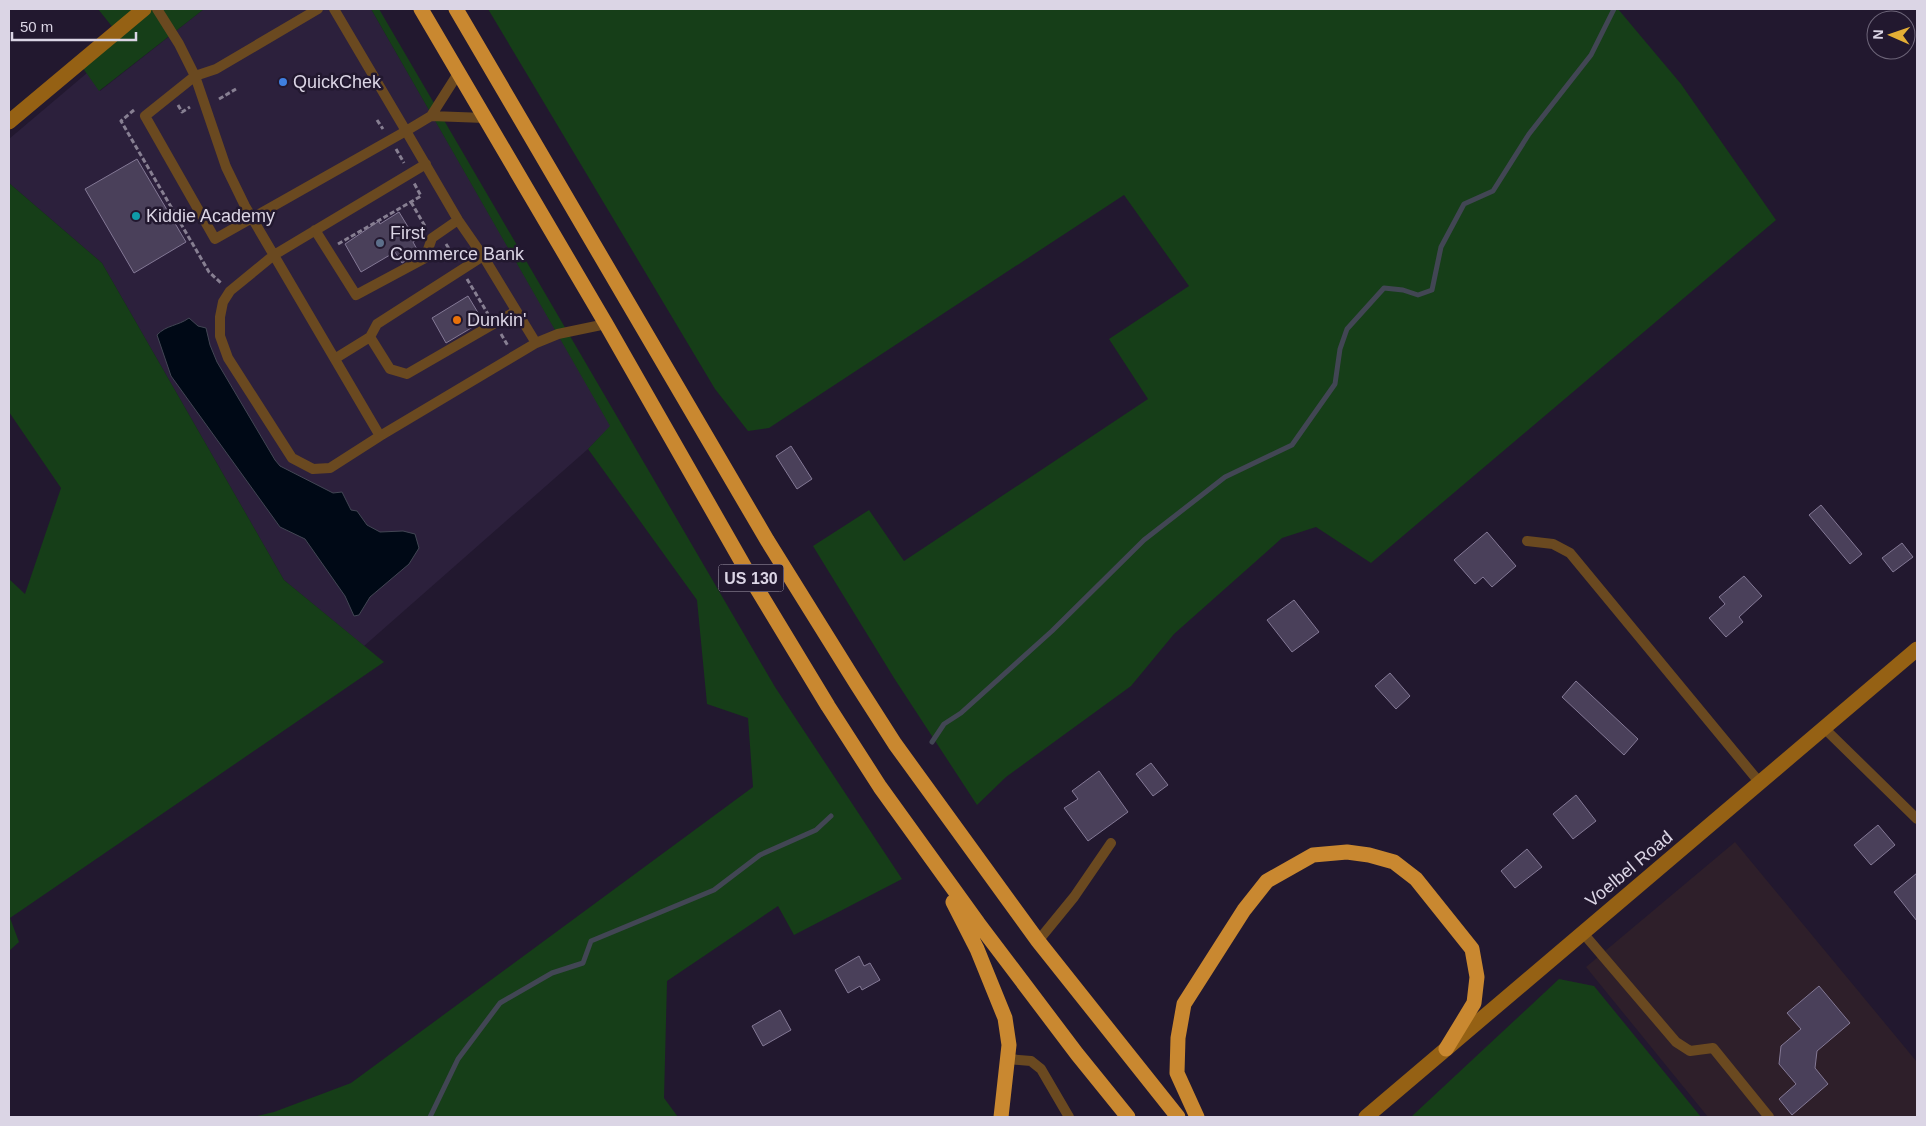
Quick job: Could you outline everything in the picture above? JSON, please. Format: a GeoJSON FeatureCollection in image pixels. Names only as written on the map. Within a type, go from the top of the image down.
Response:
{"type":"FeatureCollection","features":[{"type":"Feature","properties":{"kind":"highway","name":"US 130"},"geometry":{"type":"LineString","coordinates":[[421,9],[606,324],[777,621],[880,787],[978,923],[1077,1054],[1128,1117]]}},
{"type":"Feature","properties":{"kind":"highway","name":"US 130"},"geometry":{"type":"LineString","coordinates":[[456,9],[767,540],[816,621],[896,744],[1038,942],[1178,1117]]}},
{"type":"Feature","properties":{"kind":"highway"},"geometry":{"type":"LineString","coordinates":[[1197,1117],[1177,1073],[1178,1038],[1184,1004],[1244,910],[1267,881],[1313,856],[1347,852],[1370,855],[1394,862],[1416,879],[1472,949],[1477,977],[1474,1003],[1446,1049]]}},
{"type":"Feature","properties":{"kind":"highway"},"geometry":{"type":"LineString","coordinates":[[931,858],[977,949],[1005,1018],[1009,1045],[1001,1117]]}},
{"type":"Feature","properties":{"kind":"street"},"geometry":{"type":"LineString","coordinates":[[9,122],[144,9]]}},
{"type":"Feature","properties":{"kind":"street","name":"Voelbel Road"},"geometry":{"type":"LineString","coordinates":[[1366,1117],[1917,649]]}},
{"type":"Feature","properties":{"kind":"lane"},"geometry":{"type":"LineString","coordinates":[[156,9],[179,44],[194,76],[226,167],[252,218],[336,358],[380,436]]}},
{"type":"Feature","properties":{"kind":"lane"},"geometry":{"type":"LineString","coordinates":[[318,9],[216,69],[194,76],[144,116],[215,239],[431,116],[459,72]]}},
{"type":"Feature","properties":{"kind":"lane"},"geometry":{"type":"LineString","coordinates":[[334,9],[458,220],[483,256],[536,343]]}},
{"type":"Feature","properties":{"kind":"lane"},"geometry":{"type":"LineString","coordinates":[[431,116],[486,118]]}},
{"type":"Feature","properties":{"kind":"lane"},"geometry":{"type":"LineString","coordinates":[[426,164],[274,254],[230,291],[223,302],[220,317],[220,336],[228,358],[292,458],[313,469],[330,468],[536,343],[558,334],[606,324]]}},
{"type":"Feature","properties":{"kind":"lane"},"geometry":{"type":"LineString","coordinates":[[315,230],[356,295],[425,258],[432,238],[458,220]]}},
{"type":"Feature","properties":{"kind":"lane"},"geometry":{"type":"LineString","coordinates":[[336,358],[370,337],[377,324],[483,256]]}},
{"type":"Feature","properties":{"kind":"lane"},"geometry":{"type":"LineString","coordinates":[[370,337],[390,368],[407,374],[516,311]]}},
{"type":"Feature","properties":{"kind":"lane"},"geometry":{"type":"LineString","coordinates":[[1527,541],[1553,544],[1570,553],[1760,782]]}},
{"type":"Feature","properties":{"kind":"lane"},"geometry":{"type":"LineString","coordinates":[[1824,728],[1917,819]]}},
{"type":"Feature","properties":{"kind":"lane"},"geometry":{"type":"LineString","coordinates":[[1038,942],[1074,897],[1112,843]]}},
{"type":"Feature","properties":{"kind":"lane"},"geometry":{"type":"LineString","coordinates":[[1583,933],[1676,1042],[1690,1051],[1712,1048],[1769,1117]]}},
{"type":"Feature","properties":{"kind":"lane"},"geometry":{"type":"LineString","coordinates":[[1008,1059],[1031,1061],[1041,1069],[1069,1117]]}},
{"type":"Feature","properties":{"kind":"path"},"geometry":{"type":"LineString","coordinates":[[219,98],[236,90]]}},
{"type":"Feature","properties":{"kind":"path"},"geometry":{"type":"LineString","coordinates":[[176,103],[182,112],[190,107]]}},
{"type":"Feature","properties":{"kind":"path"},"geometry":{"type":"LineString","coordinates":[[135,109],[120,120],[209,272],[222,283]]}},
{"type":"Feature","properties":{"kind":"path"},"geometry":{"type":"LineString","coordinates":[[377,120],[383,130]]}},
{"type":"Feature","properties":{"kind":"path"},"geometry":{"type":"LineString","coordinates":[[396,148],[405,165]]}},
{"type":"Feature","properties":{"kind":"path"},"geometry":{"type":"LineString","coordinates":[[338,244],[421,196],[414,183]]}},
{"type":"Feature","properties":{"kind":"path"},"geometry":{"type":"LineString","coordinates":[[411,202],[426,228],[434,223]]}},
{"type":"Feature","properties":{"kind":"path"},"geometry":{"type":"LineString","coordinates":[[443,239],[455,258]]}},
{"type":"Feature","properties":{"kind":"path"},"geometry":{"type":"LineString","coordinates":[[466,276],[489,317]]}},
{"type":"Feature","properties":{"kind":"path"},"geometry":{"type":"LineString","coordinates":[[498,329],[510,348]]}},
{"type":"Feature","properties":{"kind":"shaded area"},"geometry":{"type":"Polygon","coordinates":[[[204,9],[371,9],[611,426],[588,449],[364,646],[284,580],[102,263],[9,183],[9,139],[87,73],[100,91],[204,9]]]}},
{"type":"Feature","properties":{"kind":"shaded area"},"geometry":{"type":"Polygon","coordinates":[[[189,318],[198,326],[206,328],[217,362],[280,466],[333,493],[342,492],[351,510],[357,511],[367,525],[380,532],[403,531],[415,534],[419,548],[409,564],[370,597],[359,615],[354,616],[345,596],[305,539],[280,527],[171,376],[157,335],[164,329],[189,318]]]}},
{"type":"Feature","properties":{"kind":"shaded area"},"geometry":{"type":"Polygon","coordinates":[[[1735,842],[1917,1062],[1917,1117],[1708,1117],[1586,967],[1735,842]]]}},
{"type":"Feature","properties":{"kind":"green space"},"geometry":{"type":"Polygon","coordinates":[[[98,9],[204,9],[99,91],[80,64],[118,34],[98,9]]]}},
{"type":"Feature","properties":{"kind":"green space"},"geometry":{"type":"Polygon","coordinates":[[[371,9],[379,9],[775,687],[902,879],[794,935],[778,906],[667,981],[664,1098],[678,1117],[253,1117],[274,1112],[351,1083],[753,787],[748,718],[707,704],[697,600],[588,449],[610,426],[371,9]]]}},
{"type":"Feature","properties":{"kind":"green space"},"geometry":{"type":"Polygon","coordinates":[[[488,9],[1618,9],[1681,84],[1776,220],[1371,563],[1316,527],[1282,538],[1174,634],[1131,686],[1006,777],[977,805],[894,678],[813,546],[869,510],[904,561],[1148,399],[1109,339],[1189,286],[1124,195],[769,428],[748,431],[715,389],[488,9]]]}},
{"type":"Feature","properties":{"kind":"green space"},"geometry":{"type":"Polygon","coordinates":[[[9,183],[102,263],[284,580],[384,662],[10,918],[19,942],[9,951],[9,579],[25,594],[61,488],[9,412],[9,183]]]}},
{"type":"Feature","properties":{"kind":"green space"},"geometry":{"type":"Polygon","coordinates":[[[1559,979],[1594,986],[1701,1117],[1411,1117],[1559,979]]]}},
{"type":"Feature","properties":{"kind":"building","name":"Kiddie Academy"},"geometry":{"type":"Polygon","coordinates":[[[137,159],[186,242],[134,273],[85,189],[137,159]]]}},
{"type":"Feature","properties":{"kind":"building","name":"First Commerce Bank"},"geometry":{"type":"Polygon","coordinates":[[[399,212],[416,240],[413,242],[419,253],[402,263],[395,252],[361,272],[345,244],[379,221],[380,224],[399,212]]]}},
{"type":"Feature","properties":{"kind":"building","name":"Dunkin'"},"geometry":{"type":"Polygon","coordinates":[[[468,296],[483,321],[446,343],[432,318],[468,296]]]}},
{"type":"Feature","properties":{"kind":"building"},"geometry":{"type":"Polygon","coordinates":[[[791,446],[812,479],[797,489],[776,456],[791,446]]]}},
{"type":"Feature","properties":{"kind":"building"},"geometry":{"type":"Polygon","coordinates":[[[1821,505],[1862,554],[1850,564],[1809,515],[1821,505]]]}},
{"type":"Feature","properties":{"kind":"building"},"geometry":{"type":"Polygon","coordinates":[[[1487,532],[1516,566],[1492,587],[1483,577],[1475,584],[1454,560],[1487,532]]]}},
{"type":"Feature","properties":{"kind":"building"},"geometry":{"type":"Polygon","coordinates":[[[1902,543],[1913,557],[1893,572],[1882,558],[1902,543]]]}},
{"type":"Feature","properties":{"kind":"building"},"geometry":{"type":"Polygon","coordinates":[[[1744,576],[1762,596],[1739,617],[1743,622],[1726,637],[1709,618],[1725,604],[1719,597],[1744,576]]]}},
{"type":"Feature","properties":{"kind":"building"},"geometry":{"type":"Polygon","coordinates":[[[1294,600],[1319,632],[1292,652],[1267,620],[1294,600]]]}},
{"type":"Feature","properties":{"kind":"building"},"geometry":{"type":"Polygon","coordinates":[[[1390,673],[1410,696],[1396,709],[1375,686],[1390,673]]]}},
{"type":"Feature","properties":{"kind":"building"},"geometry":{"type":"Polygon","coordinates":[[[1576,681],[1638,739],[1624,755],[1562,697],[1576,681]]]}},
{"type":"Feature","properties":{"kind":"building"},"geometry":{"type":"Polygon","coordinates":[[[1151,763],[1168,785],[1153,796],[1136,774],[1151,763]]]}},
{"type":"Feature","properties":{"kind":"building"},"geometry":{"type":"Polygon","coordinates":[[[1099,771],[1128,812],[1088,841],[1064,808],[1078,799],[1072,791],[1099,771]]]}},
{"type":"Feature","properties":{"kind":"building"},"geometry":{"type":"Polygon","coordinates":[[[1576,795],[1596,821],[1573,839],[1553,814],[1576,795]]]}},
{"type":"Feature","properties":{"kind":"building"},"geometry":{"type":"Polygon","coordinates":[[[1878,825],[1895,845],[1871,865],[1854,845],[1878,825]]]}},
{"type":"Feature","properties":{"kind":"building"},"geometry":{"type":"Polygon","coordinates":[[[1527,849],[1542,867],[1515,888],[1501,871],[1527,849]]]}},
{"type":"Feature","properties":{"kind":"building"},"geometry":{"type":"Polygon","coordinates":[[[1917,873],[1917,921],[1894,892],[1917,873]]]}},
{"type":"Feature","properties":{"kind":"building"},"geometry":{"type":"Polygon","coordinates":[[[859,956],[864,966],[870,963],[880,980],[862,990],[860,986],[848,993],[835,970],[859,956]]]}},
{"type":"Feature","properties":{"kind":"building"},"geometry":{"type":"Polygon","coordinates":[[[1819,986],[1850,1023],[1817,1051],[1815,1068],[1828,1084],[1792,1115],[1779,1099],[1796,1084],[1779,1064],[1781,1046],[1801,1029],[1787,1013],[1819,986]]]}},
{"type":"Feature","properties":{"kind":"building"},"geometry":{"type":"Polygon","coordinates":[[[780,1010],[791,1030],[763,1046],[752,1026],[780,1010]]]}},
{"type":"Feature","properties":{"kind":"waterway"},"geometry":{"type":"LineString","coordinates":[[932,742],[944,724],[961,713],[1052,631],[1144,540],[1225,477],[1292,445],[1335,384],[1340,349],[1347,329],[1384,288],[1403,290],[1418,295],[1432,290],[1441,247],[1464,204],[1493,191],[1529,134],[1591,55],[1614,9]]}},
{"type":"Feature","properties":{"kind":"waterway"},"geometry":{"type":"LineString","coordinates":[[430,1117],[458,1059],[500,1003],[552,973],[583,963],[591,941],[714,890],[760,855],[816,830],[831,816]]}},
{"type":"Feature","properties":{"kind":"place","name":"QuickChek"},"geometry":{"type":"Point","coordinates":[283,82]}},
{"type":"Feature","properties":{"kind":"place","name":"Kiddie Academy"},"geometry":{"type":"Point","coordinates":[136,216]}},
{"type":"Feature","properties":{"kind":"place","name":"First Commerce Bank"},"geometry":{"type":"Point","coordinates":[380,243]}},
{"type":"Feature","properties":{"kind":"place","name":"Dunkin'"},"geometry":{"type":"Point","coordinates":[457,320]}}]}
